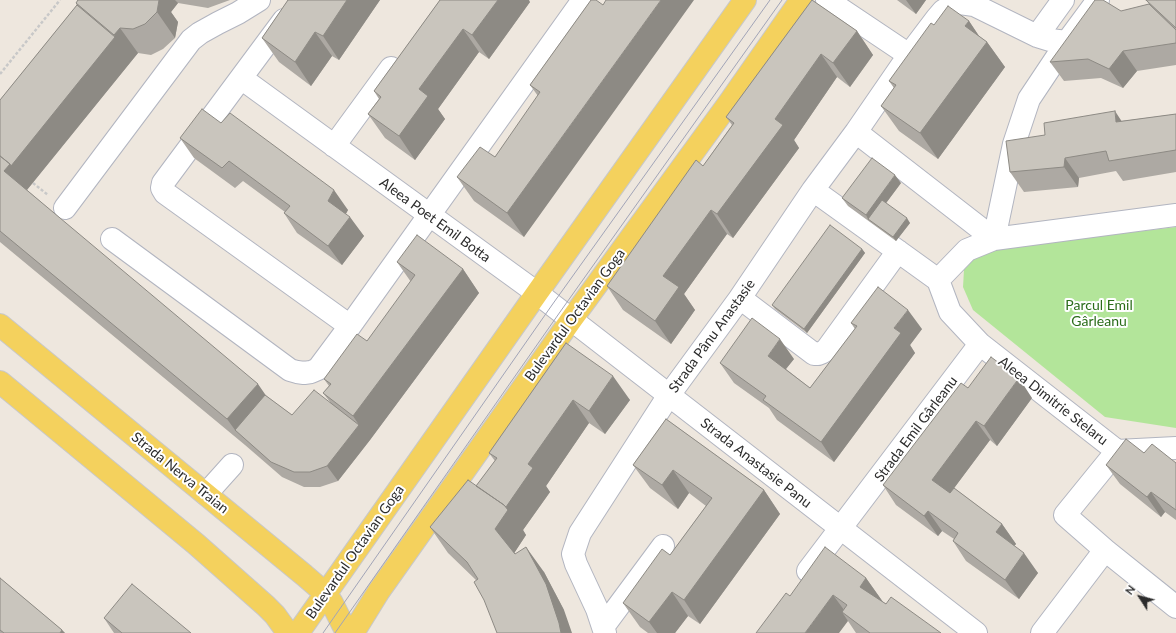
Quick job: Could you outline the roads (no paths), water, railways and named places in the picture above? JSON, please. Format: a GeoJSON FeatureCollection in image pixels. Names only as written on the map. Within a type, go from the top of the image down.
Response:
{"type":"FeatureCollection","features":[{"type":"Feature","properties":{"kind":"main road","name":"Bulevardul Octavian Goga"},"geometry":{"type":"LineString","coordinates":[[298,633],[745,0]]}},
{"type":"Feature","properties":{"kind":"main road","name":"Bulevardul Octavian Goga"},"geometry":{"type":"LineString","coordinates":[[353,633],[384,584],[571,320],[729,103],[801,0]]}},
{"type":"Feature","properties":{"kind":"main road","name":"Strada Nerva Traian"},"geometry":{"type":"LineString","coordinates":[[0,325],[326,594],[338,612],[347,633]]}},
{"type":"Feature","properties":{"kind":"main road"},"geometry":{"type":"LineString","coordinates":[[0,382],[208,554],[266,606],[275,615],[288,633]]}},
{"type":"Feature","properties":{"kind":"street"},"geometry":{"type":"LineString","coordinates":[[65,208],[191,40],[200,33],[259,0]]}},
{"type":"Feature","properties":{"kind":"street"},"geometry":{"type":"LineString","coordinates":[[828,0],[909,55]]}},
{"type":"Feature","properties":{"kind":"street"},"geometry":{"type":"LineString","coordinates":[[1037,36],[1063,0]]}},
{"type":"Feature","properties":{"kind":"street"},"geometry":{"type":"LineString","coordinates":[[994,239],[1014,144],[1029,99],[1066,42],[1098,0]]}},
{"type":"Feature","properties":{"kind":"street"},"geometry":{"type":"LineString","coordinates":[[112,239],[290,370],[304,373],[318,369],[430,216],[580,1]]}},
{"type":"Feature","properties":{"kind":"street"},"geometry":{"type":"LineString","coordinates":[[296,3],[163,183],[162,188],[165,193],[350,326]]}},
{"type":"Feature","properties":{"kind":"street","name":"Strada Pânu Anastasie"},"geometry":{"type":"LineString","coordinates":[[604,630],[573,554],[580,533],[669,395],[740,298],[813,190],[856,132],[909,55],[943,11],[952,5],[960,3],[998,7],[1019,28],[1050,40],[1066,42]]}},
{"type":"Feature","properties":{"kind":"street"},"geometry":{"type":"LineString","coordinates":[[334,146],[404,51]]}},
{"type":"Feature","properties":{"kind":"street","name":"Aleea Poet Emil Botta"},"geometry":{"type":"LineString","coordinates":[[241,78],[537,294]]}},
{"type":"Feature","properties":{"kind":"street"},"geometry":{"type":"LineString","coordinates":[[856,132],[994,239]]}},
{"type":"Feature","properties":{"kind":"street"},"geometry":{"type":"LineString","coordinates":[[1014,144],[1038,140]]}},
{"type":"Feature","properties":{"kind":"street"},"geometry":{"type":"LineString","coordinates":[[813,190],[938,280],[950,312],[980,344]]}},
{"type":"Feature","properties":{"kind":"street"},"geometry":{"type":"LineString","coordinates":[[938,280],[968,250],[994,239],[1176,215]]}},
{"type":"Feature","properties":{"kind":"street"},"geometry":{"type":"LineString","coordinates":[[740,298],[814,354],[818,354],[826,349],[898,251]]}},
{"type":"Feature","properties":{"kind":"street","name":"Strada Anastasie Panu"},"geometry":{"type":"LineString","coordinates":[[537,294],[976,633]]}},
{"type":"Feature","properties":{"kind":"street","name":"Aleea Dimitrie Stelaru"},"geometry":{"type":"LineString","coordinates":[[980,344],[1117,451],[1176,448]]}},
{"type":"Feature","properties":{"kind":"street","name":"Strada Emil Gârleanu"},"geometry":{"type":"LineString","coordinates":[[799,584],[980,344]]}},
{"type":"Feature","properties":{"kind":"street"},"geometry":{"type":"LineString","coordinates":[[1117,451],[1065,515],[1105,550],[1176,606]]}},
{"type":"Feature","properties":{"kind":"street"},"geometry":{"type":"LineString","coordinates":[[206,494],[232,465]]}},
{"type":"Feature","properties":{"kind":"street"},"geometry":{"type":"LineString","coordinates":[[604,630],[663,546]]}},
{"type":"Feature","properties":{"kind":"street"},"geometry":{"type":"LineString","coordinates":[[1042,633],[1105,550]]}},
{"type":"Feature","properties":{"kind":"tram line"},"geometry":{"type":"LineString","coordinates":[[323,633],[552,305],[770,0]]}},
{"type":"Feature","properties":{"kind":"tram line"},"geometry":{"type":"LineString","coordinates":[[335,633],[560,312],[782,0]]}},
{"type":"Feature","properties":{"kind":"park label","name":"Parcul Emil Gârleanu"},"geometry":{"type":"Point","coordinates":[1099,314]}}]}
